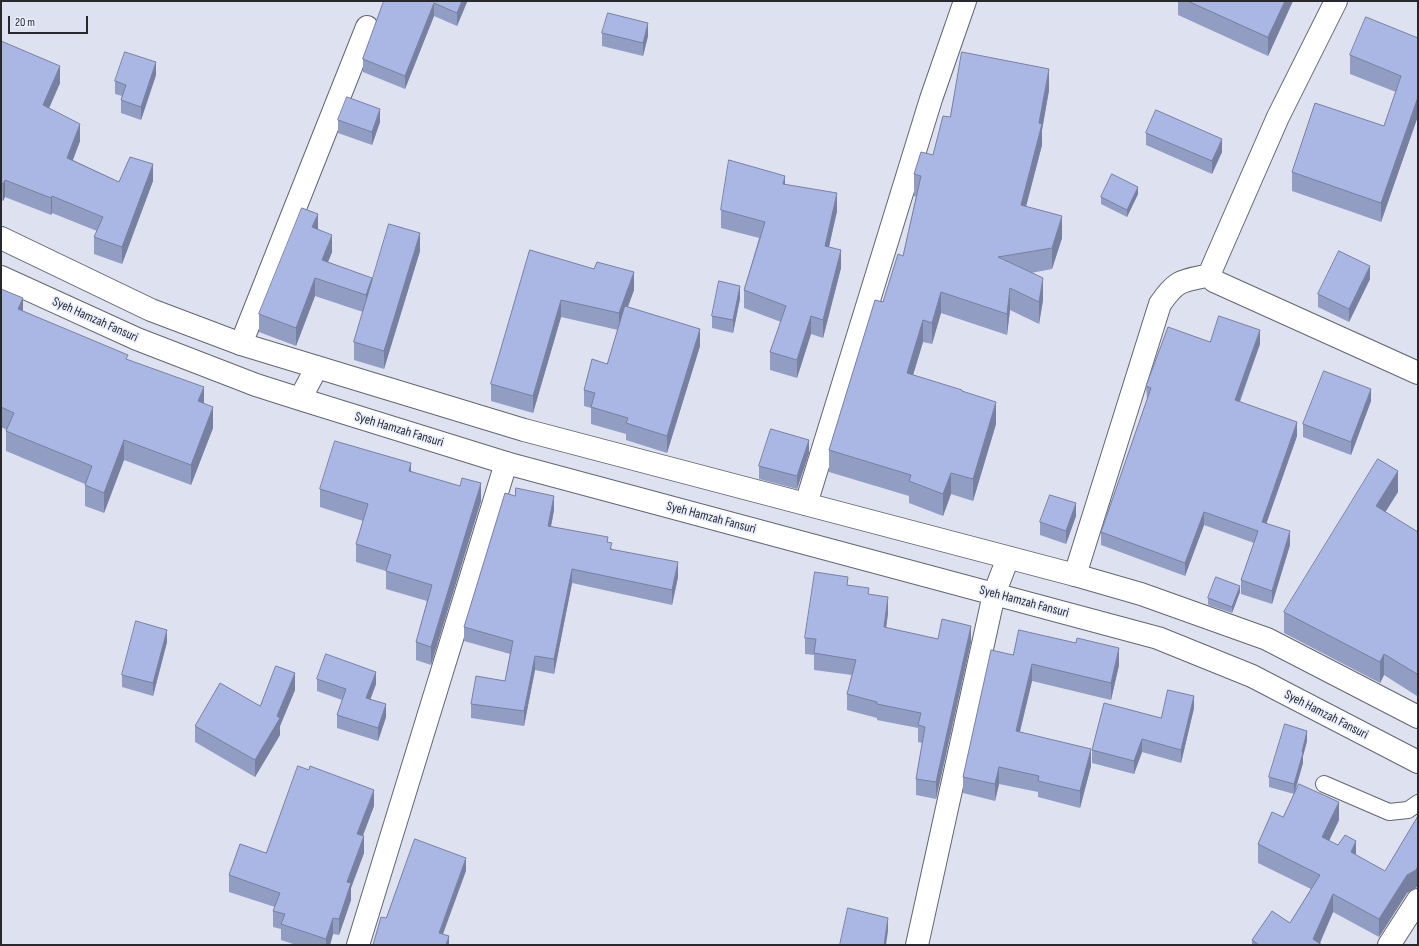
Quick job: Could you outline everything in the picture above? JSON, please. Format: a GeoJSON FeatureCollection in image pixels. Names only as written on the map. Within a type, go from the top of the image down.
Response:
{"type":"FeatureCollection","features":[{"type":"Feature","properties":{"kind":"main road"},"geometry":{"type":"LineString","coordinates":[[806,504],[926,115],[965,1]]}},
{"type":"Feature","properties":{"kind":"main road"},"geometry":{"type":"LineString","coordinates":[[1336,1],[1278,117],[1212,268],[1211,275],[1214,280],[1418,373]]}},
{"type":"Feature","properties":{"kind":"main road"},"geometry":{"type":"LineString","coordinates":[[241,344],[367,27]]}},
{"type":"Feature","properties":{"kind":"main road"},"geometry":{"type":"LineString","coordinates":[[1,238],[151,310],[241,344],[524,430],[1075,575],[1141,594],[1267,639],[1418,717]]}},
{"type":"Feature","properties":{"kind":"main road"},"geometry":{"type":"LineString","coordinates":[[1075,575],[1160,304],[1171,288],[1184,280],[1211,275]]}},
{"type":"Feature","properties":{"kind":"main road","name":"Syeh Hamzah Fansuri"},"geometry":{"type":"LineString","coordinates":[[1,277],[137,339],[256,385],[300,400],[506,463],[1158,638],[1252,676],[1418,762]]}},
{"type":"Feature","properties":{"kind":"main road"},"geometry":{"type":"LineString","coordinates":[[300,400],[317,367]]}},
{"type":"Feature","properties":{"kind":"main road"},"geometry":{"type":"LineString","coordinates":[[358,945],[506,463]]}},
{"type":"Feature","properties":{"kind":"main road"},"geometry":{"type":"LineString","coordinates":[[917,945],[994,594],[1008,558]]}},
{"type":"Feature","properties":{"kind":"main road"},"geometry":{"type":"LineString","coordinates":[[1389,945],[1418,900]]}},
{"type":"Feature","properties":{"kind":"lane"},"geometry":{"type":"LineString","coordinates":[[1324,784],[1389,812],[1408,810],[1418,803]]}},
{"type":"Feature","properties":{"kind":"building"},"geometry":{"type":"Polygon","coordinates":[[[384,1],[462,1],[457,13],[434,3],[405,76],[363,59],[384,1]]]}},
{"type":"Feature","properties":{"kind":"building"},"geometry":{"type":"Polygon","coordinates":[[[1188,1],[1285,1],[1268,37],[1188,1]]]}},
{"type":"Feature","properties":{"kind":"building"},"geometry":{"type":"Polygon","coordinates":[[[608,13],[648,23],[643,43],[602,33],[608,13]]]}},
{"type":"Feature","properties":{"kind":"building"},"geometry":{"type":"Polygon","coordinates":[[[1366,17],[1418,38],[1418,97],[1381,203],[1292,172],[1315,103],[1384,126],[1401,76],[1350,55],[1366,17]]]}},
{"type":"Feature","properties":{"kind":"building"},"geometry":{"type":"Polygon","coordinates":[[[1,41],[60,66],[43,105],[80,124],[67,158],[119,182],[130,157],[153,164],[122,247],[94,237],[103,217],[52,196],[51,198],[5,180],[3,184],[1,183],[1,41]]]}},
{"type":"Feature","properties":{"kind":"building"},"geometry":{"type":"Polygon","coordinates":[[[125,52],[156,62],[141,107],[121,100],[126,85],[115,81],[125,52]]]}},
{"type":"Feature","properties":{"kind":"building"},"geometry":{"type":"Polygon","coordinates":[[[962,52],[1049,69],[1039,123],[1042,124],[1021,205],[1062,216],[1052,248],[998,257],[1043,278],[1039,302],[1010,288],[1007,314],[941,292],[932,323],[923,320],[907,373],[996,402],[973,479],[951,473],[943,494],[909,481],[911,475],[829,450],[875,300],[883,302],[898,254],[903,256],[921,176],[914,174],[921,152],[933,155],[943,116],[950,117],[962,52]]]}},
{"type":"Feature","properties":{"kind":"building"},"geometry":{"type":"Polygon","coordinates":[[[347,97],[380,109],[372,132],[338,120],[347,97]]]}},
{"type":"Feature","properties":{"kind":"building"},"geometry":{"type":"Polygon","coordinates":[[[1156,110],[1222,139],[1212,161],[1146,133],[1156,110]]]}},
{"type":"Feature","properties":{"kind":"building"},"geometry":{"type":"Polygon","coordinates":[[[729,160],[785,176],[783,184],[837,193],[825,246],[841,250],[823,320],[811,316],[797,360],[770,352],[786,306],[744,290],[765,222],[721,210],[729,160]]]}},
{"type":"Feature","properties":{"kind":"building"},"geometry":{"type":"Polygon","coordinates":[[[1112,174],[1138,187],[1127,210],[1101,197],[1112,174]]]}},
{"type":"Feature","properties":{"kind":"building"},"geometry":{"type":"Polygon","coordinates":[[[302,208],[318,214],[312,227],[332,235],[322,260],[372,278],[366,295],[315,278],[296,328],[259,314],[302,208]]]}},
{"type":"Feature","properties":{"kind":"building"},"geometry":{"type":"Polygon","coordinates":[[[389,224],[420,233],[384,351],[354,342],[389,224]]]}},
{"type":"Feature","properties":{"kind":"building"},"geometry":{"type":"Polygon","coordinates":[[[530,250],[594,269],[597,262],[634,272],[619,313],[561,300],[533,396],[491,384],[530,250]]]}},
{"type":"Feature","properties":{"kind":"building"},"geometry":{"type":"Polygon","coordinates":[[[1339,251],[1370,266],[1349,309],[1318,294],[1339,251]]]}},
{"type":"Feature","properties":{"kind":"building"},"geometry":{"type":"Polygon","coordinates":[[[719,281],[740,286],[733,320],[712,316],[719,281]]]}},
{"type":"Feature","properties":{"kind":"building"},"geometry":{"type":"Polygon","coordinates":[[[1,289],[23,298],[18,309],[128,355],[126,359],[204,387],[198,401],[213,407],[191,465],[124,440],[104,493],[85,485],[92,466],[6,431],[14,413],[1,407],[1,289]]]}},
{"type":"Feature","properties":{"kind":"building"},"geometry":{"type":"Polygon","coordinates":[[[625,306],[700,329],[667,436],[626,423],[628,418],[591,407],[595,393],[584,390],[592,359],[607,364],[625,306]]]}},
{"type":"Feature","properties":{"kind":"building"},"geometry":{"type":"Polygon","coordinates":[[[1219,316],[1260,330],[1235,400],[1297,422],[1262,522],[1290,531],[1272,591],[1241,580],[1258,531],[1204,512],[1185,563],[1101,532],[1151,388],[1146,386],[1168,327],[1210,342],[1219,316]]]}},
{"type":"Feature","properties":{"kind":"building"},"geometry":{"type":"Polygon","coordinates":[[[1324,371],[1371,389],[1351,442],[1303,424],[1324,371]]]}},
{"type":"Feature","properties":{"kind":"building"},"geometry":{"type":"Polygon","coordinates":[[[771,429],[809,440],[797,476],[759,466],[771,429]]]}},
{"type":"Feature","properties":{"kind":"building"},"geometry":{"type":"Polygon","coordinates":[[[335,441],[411,463],[409,471],[460,486],[462,478],[481,483],[431,647],[416,642],[432,585],[386,571],[391,555],[356,544],[368,504],[320,489],[335,441]]]}},
{"type":"Feature","properties":{"kind":"building"},"geometry":{"type":"Polygon","coordinates":[[[1378,459],[1398,471],[1376,506],[1418,532],[1417,674],[1384,654],[1380,662],[1284,612],[1378,459]]]}},
{"type":"Feature","properties":{"kind":"building"},"geometry":{"type":"Polygon","coordinates":[[[516,488],[554,496],[548,526],[608,537],[607,542],[612,543],[610,549],[678,562],[672,590],[572,569],[554,659],[535,656],[524,711],[471,704],[476,676],[505,681],[513,641],[464,627],[505,493],[515,496],[516,488]]]}},
{"type":"Feature","properties":{"kind":"building"},"geometry":{"type":"Polygon","coordinates":[[[1050,495],[1076,503],[1066,531],[1040,522],[1050,495]]]}},
{"type":"Feature","properties":{"kind":"building"},"geometry":{"type":"Polygon","coordinates":[[[815,572],[848,577],[847,585],[869,588],[868,594],[888,597],[884,627],[938,639],[942,619],[971,626],[936,782],[916,779],[925,727],[918,725],[921,713],[877,704],[877,702],[847,694],[856,660],[814,653],[816,639],[805,638],[815,572]]]}},
{"type":"Feature","properties":{"kind":"building"},"geometry":{"type":"Polygon","coordinates":[[[1216,577],[1240,586],[1232,607],[1208,598],[1216,577]]]}},
{"type":"Feature","properties":{"kind":"building"},"geometry":{"type":"Polygon","coordinates":[[[136,621],[167,630],[153,683],[122,675],[136,621]]]}},
{"type":"Feature","properties":{"kind":"building"},"geometry":{"type":"Polygon","coordinates":[[[1019,630],[1076,643],[1077,638],[1119,648],[1111,683],[1032,664],[1016,731],[1091,749],[1080,791],[1038,781],[1039,776],[999,767],[995,784],[963,777],[991,650],[1013,655],[1019,630]]]}},
{"type":"Feature","properties":{"kind":"building"},"geometry":{"type":"Polygon","coordinates":[[[326,654],[376,672],[366,698],[386,704],[378,728],[337,715],[346,689],[317,679],[326,654]]]}},
{"type":"Feature","properties":{"kind":"building"},"geometry":{"type":"Polygon","coordinates":[[[276,666],[295,673],[277,716],[280,718],[255,760],[195,726],[220,683],[260,706],[276,666]]]}},
{"type":"Feature","properties":{"kind":"building"},"geometry":{"type":"Polygon","coordinates":[[[1168,690],[1194,696],[1181,750],[1142,739],[1134,761],[1092,750],[1104,703],[1161,718],[1168,690]]]}},
{"type":"Feature","properties":{"kind":"building"},"geometry":{"type":"Polygon","coordinates":[[[1285,724],[1307,731],[1303,753],[1294,784],[1269,777],[1285,724]]]}},
{"type":"Feature","properties":{"kind":"building"},"geometry":{"type":"Polygon","coordinates":[[[298,766],[309,770],[310,766],[374,790],[357,834],[364,836],[347,882],[351,883],[339,919],[333,918],[326,939],[281,924],[285,914],[273,911],[280,893],[229,875],[240,844],[266,853],[298,766]]]}},
{"type":"Feature","properties":{"kind":"building"},"geometry":{"type":"Polygon","coordinates":[[[1299,784],[1339,802],[1322,837],[1338,845],[1345,835],[1356,841],[1351,852],[1385,871],[1418,816],[1418,866],[1416,870],[1407,875],[1379,919],[1333,894],[1313,939],[1322,945],[1259,945],[1252,940],[1272,911],[1290,923],[1320,875],[1258,844],[1272,812],[1283,817],[1299,784]]]}},
{"type":"Feature","properties":{"kind":"building"},"geometry":{"type":"Polygon","coordinates":[[[415,839],[466,858],[439,933],[449,936],[446,945],[373,945],[381,917],[386,918],[415,839]]]}},
{"type":"Feature","properties":{"kind":"building"},"geometry":{"type":"Polygon","coordinates":[[[848,908],[888,918],[884,945],[840,945],[848,908]]]}}]}
